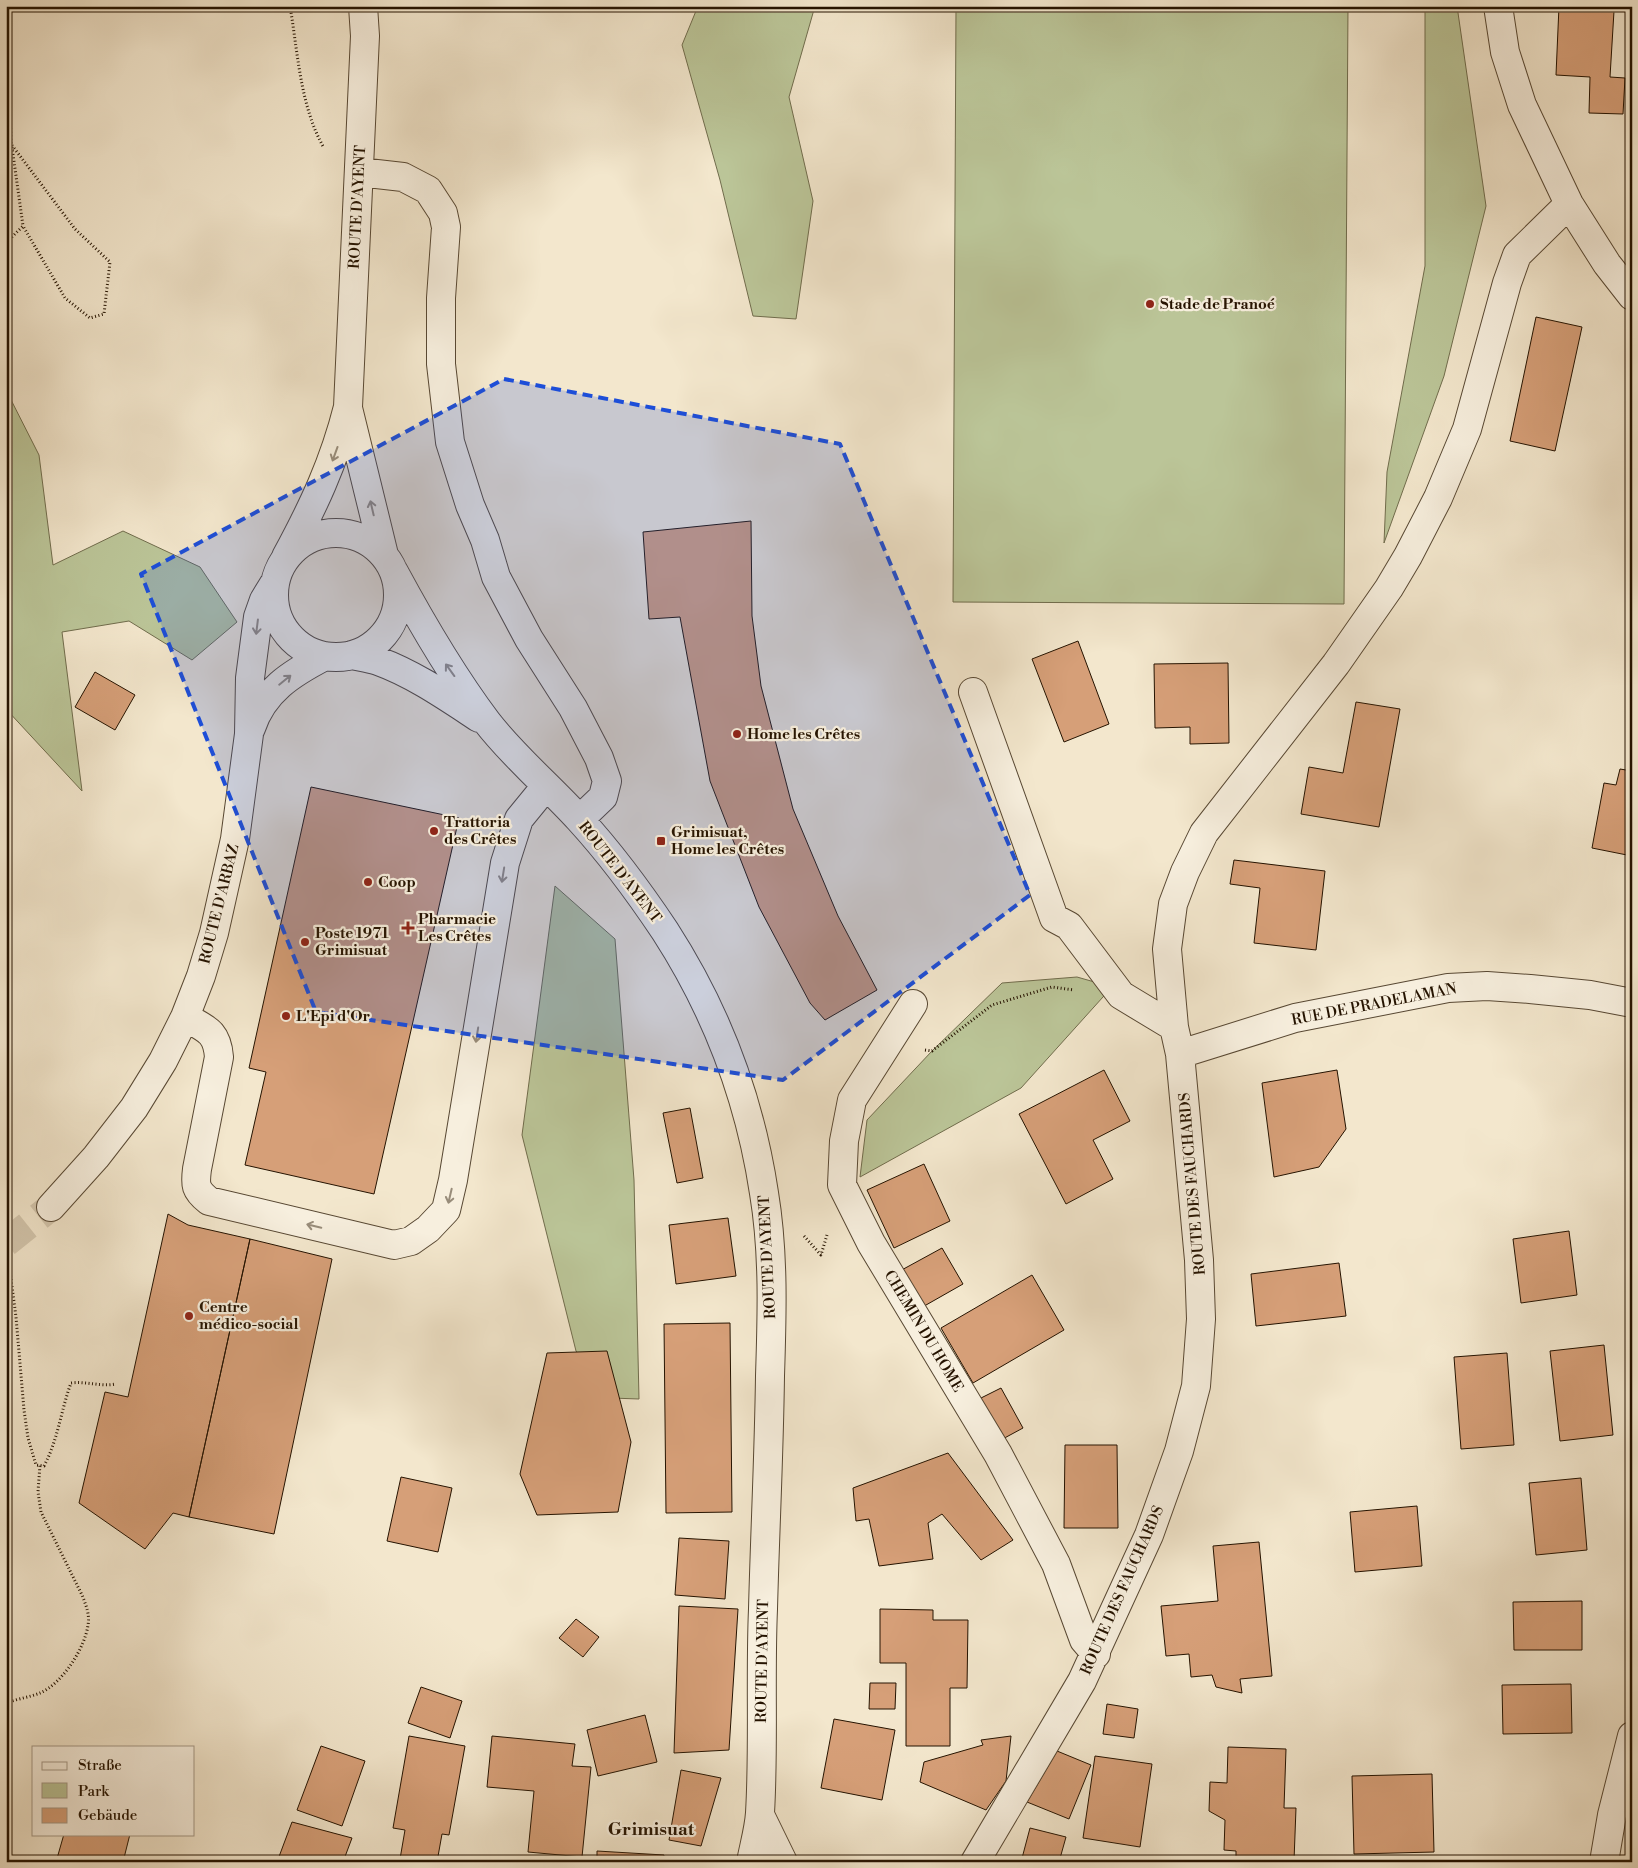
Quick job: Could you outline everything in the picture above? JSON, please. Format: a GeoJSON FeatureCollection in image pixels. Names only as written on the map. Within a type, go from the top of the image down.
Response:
{"type":"FeatureCollection","features":[{"type":"Feature","properties":{"kind":"street","name":"ROUTE D'AYENT"},"geometry":{"type":"LineString","coordinates":[[286,557],[328,473],[340,440],[348,407],[365,36],[362,6]]}},
{"type":"Feature","properties":{"kind":"street"},"geometry":{"type":"LineString","coordinates":[[1498,6],[1506,52],[1522,105],[1569,204],[1607,264],[1632,296]]}},
{"type":"Feature","properties":{"kind":"street"},"geometry":{"type":"LineString","coordinates":[[359,172],[403,178],[428,190],[443,213],[446,235],[441,298],[440,364],[450,442],[470,505],[485,540],[496,577],[528,639],[573,708],[599,758],[607,781],[603,797],[580,820]]}},
{"type":"Feature","properties":{"kind":"street","name":"ROUTE DES FAUCHARDS"},"geometry":{"type":"LineString","coordinates":[[975,1862],[1096,1654],[1149,1535],[1179,1451],[1196,1386],[1201,1319],[1199,1260],[1180,1054],[1174,1026],[1167,949],[1173,904],[1185,872],[1204,834],[1336,664],[1389,588],[1408,556],[1438,498],[1467,429],[1516,255],[1569,204]]}},
{"type":"Feature","properties":{"kind":"street","name":"ROUTE D'AYENT"},"geometry":{"type":"LineString","coordinates":[[348,407],[389,564],[446,664],[489,724],[580,820],[631,881],[666,932],[692,977],[722,1040],[752,1132],[764,1193],[771,1273],[771,1353],[762,1622],[760,1815],[751,1862]]}},
{"type":"Feature","properties":{"kind":"street"},"geometry":{"type":"LineString","coordinates":[[324,534],[352,534],[369,542],[389,564],[398,592],[398,602],[388,629],[376,643],[352,655],[343,657],[325,656],[316,654],[300,645],[287,633],[278,617],[276,609],[274,600],[275,582],[286,557],[299,544],[324,534]]}},
{"type":"Feature","properties":{"kind":"street","name":"ROUTE D'ARBAZ"},"geometry":{"type":"LineString","coordinates":[[51,1207],[96,1157],[134,1108],[163,1061],[185,1018],[214,933],[235,839],[249,734],[250,678],[258,617],[264,600],[275,582]]}},
{"type":"Feature","properties":{"kind":"street","name":"ROUTE D'AYENT"},"geometry":{"type":"LineString","coordinates":[[352,655],[378,661],[406,674],[489,724]]}},
{"type":"Feature","properties":{"kind":"street","name":"ROUTE D'ARBAZ"},"geometry":{"type":"LineString","coordinates":[[249,734],[255,716],[280,683],[302,667],[325,656]]}},
{"type":"Feature","properties":{"kind":"street"},"geometry":{"type":"LineString","coordinates":[[973,692],[1054,918],[1069,926],[1121,995],[1174,1026]]}},
{"type":"Feature","properties":{"kind":"street"},"geometry":{"type":"LineString","coordinates":[[185,1018],[214,1036],[218,1046],[219,1057],[197,1169],[196,1184],[200,1194],[209,1201],[394,1245],[411,1242],[428,1230],[446,1210],[453,1180],[506,863],[519,819],[546,786]]}},
{"type":"Feature","properties":{"kind":"street","name":"RUE DE PRADELAMAN"},"geometry":{"type":"LineString","coordinates":[[1180,1054],[1295,1018],[1448,988],[1487,986],[1530,989],[1590,995],[1632,1003]]}},
{"type":"Feature","properties":{"kind":"street","name":"CHEMIN DU HOME"},"geometry":{"type":"LineString","coordinates":[[913,1004],[852,1100],[844,1141],[842,1185],[871,1243],[998,1454],[1056,1564],[1084,1640],[1096,1654]]}},
{"type":"Feature","properties":{"kind":"street"},"geometry":{"type":"LineString","coordinates":[[1604,1862],[1612,1815],[1632,1736]]}},
{"type":"Feature","properties":{"kind":"street","name":"ROUTE D'AYENT"},"geometry":{"type":"LineString","coordinates":[[760,1815],[783,1862]]}},
{"type":"Feature","properties":{"kind":"path"},"geometry":{"type":"LineString","coordinates":[[290,6],[304,88],[311,117],[320,141],[331,160],[339,168],[359,172]]}},
{"type":"Feature","properties":{"kind":"path"},"geometry":{"type":"LineString","coordinates":[[6,48],[9,63],[11,144],[23,226],[65,298],[90,318],[104,314],[110,262],[76,229],[11,144]]}},
{"type":"Feature","properties":{"kind":"path"},"geometry":{"type":"LineString","coordinates":[[6,110],[10,107]]}},
{"type":"Feature","properties":{"kind":"path"},"geometry":{"type":"LineString","coordinates":[[6,243],[23,226]]}},
{"type":"Feature","properties":{"kind":"path"},"geometry":{"type":"LineString","coordinates":[[885,1048],[932,1051],[992,1005],[1052,988],[1121,995]]}},
{"type":"Feature","properties":{"kind":"path"},"geometry":{"type":"LineString","coordinates":[[6,1241],[16,1317],[25,1419],[36,1465],[44,1466],[48,1458],[71,1383],[80,1382],[105,1386],[116,1384]]}},
{"type":"Feature","properties":{"kind":"path"},"geometry":{"type":"LineString","coordinates":[[6,1702],[41,1693],[68,1671],[86,1637],[89,1624],[87,1609],[82,1595],[41,1512],[38,1492],[40,1465]]}},
{"type":"Feature","properties":{"kind":"highlighted area"},"geometry":{"type":"Polygon","coordinates":[[[504,379],[840,444],[1030,895],[783,1080],[316,1012],[141,574],[504,379]]]}},
{"type":"Feature","properties":{"kind":"green space"},"geometry":{"type":"Polygon","coordinates":[[[698,6],[815,6],[789,97],[813,201],[796,319],[753,316],[720,180],[682,45],[698,6]]]}},
{"type":"Feature","properties":{"kind":"green space","name":"Stade de Pranoé"},"geometry":{"type":"Polygon","coordinates":[[[956,6],[1348,6],[1344,604],[953,602],[956,6]]]}},
{"type":"Feature","properties":{"kind":"green space"},"geometry":{"type":"Polygon","coordinates":[[[1425,6],[1457,6],[1486,206],[1444,376],[1384,543],[1387,472],[1425,266],[1425,6]]]}},
{"type":"Feature","properties":{"kind":"green space"},"geometry":{"type":"Polygon","coordinates":[[[6,390],[39,455],[53,565],[123,531],[200,567],[237,622],[192,660],[129,621],[62,632],[82,791],[6,709],[6,390]]]}},
{"type":"Feature","properties":{"kind":"green space"},"geometry":{"type":"Polygon","coordinates":[[[555,886],[615,939],[634,1180],[639,1399],[611,1398],[576,1351],[522,1135],[555,886]]]}},
{"type":"Feature","properties":{"kind":"green space"},"geometry":{"type":"Polygon","coordinates":[[[1077,977],[1112,987],[1021,1088],[860,1177],[867,1120],[932,1051],[1002,983],[1077,977]]]}},
{"type":"Feature","properties":{"kind":"building"},"geometry":{"type":"Polygon","coordinates":[[[1559,6],[1588,6],[1588,10],[1614,11],[1610,77],[1625,78],[1623,114],[1589,113],[1590,77],[1556,75],[1559,6]]]}},
{"type":"Feature","properties":{"kind":"building"},"geometry":{"type":"Polygon","coordinates":[[[1536,317],[1582,327],[1555,451],[1510,441],[1536,317]]]}},
{"type":"Feature","properties":{"kind":"building","name":"Home les Crêtes"},"geometry":{"type":"Polygon","coordinates":[[[751,521],[752,616],[761,686],[793,809],[838,916],[877,990],[825,1020],[810,1003],[759,907],[710,781],[680,617],[649,619],[643,532],[751,521]]]}},
{"type":"Feature","properties":{"kind":"building"},"geometry":{"type":"Polygon","coordinates":[[[1078,641],[1109,724],[1064,742],[1032,659],[1078,641]]]}},
{"type":"Feature","properties":{"kind":"building"},"geometry":{"type":"Polygon","coordinates":[[[1228,663],[1229,743],[1190,744],[1190,727],[1155,728],[1154,664],[1228,663]]]}},
{"type":"Feature","properties":{"kind":"building"},"geometry":{"type":"Polygon","coordinates":[[[95,672],[135,695],[115,730],[75,707],[95,672]]]}},
{"type":"Feature","properties":{"kind":"building"},"geometry":{"type":"Polygon","coordinates":[[[1356,702],[1400,709],[1379,827],[1301,814],[1309,767],[1343,773],[1356,702]]]}},
{"type":"Feature","properties":{"kind":"building"},"geometry":{"type":"Polygon","coordinates":[[[1620,769],[1632,771],[1632,856],[1592,848],[1604,783],[1616,785],[1620,769]]]}},
{"type":"Feature","properties":{"kind":"building"},"geometry":{"type":"Polygon","coordinates":[[[311,787],[459,818],[374,1194],[245,1165],[266,1072],[249,1068],[311,787]]]}},
{"type":"Feature","properties":{"kind":"building"},"geometry":{"type":"Polygon","coordinates":[[[1234,860],[1325,871],[1316,950],[1254,943],[1260,888],[1230,884],[1234,860]]]}},
{"type":"Feature","properties":{"kind":"building"},"geometry":{"type":"Polygon","coordinates":[[[1104,1070],[1130,1121],[1093,1140],[1113,1179],[1066,1204],[1019,1114],[1104,1070]]]}},
{"type":"Feature","properties":{"kind":"building"},"geometry":{"type":"Polygon","coordinates":[[[1337,1070],[1346,1129],[1319,1167],[1274,1177],[1262,1083],[1337,1070]]]}},
{"type":"Feature","properties":{"kind":"building"},"geometry":{"type":"Polygon","coordinates":[[[690,1108],[703,1178],[677,1183],[663,1113],[690,1108]]]}},
{"type":"Feature","properties":{"kind":"building"},"geometry":{"type":"Polygon","coordinates":[[[924,1164],[950,1221],[894,1248],[867,1190],[924,1164]]]}},
{"type":"Feature","properties":{"kind":"building","name":"Centre médico-social"},"geometry":{"type":"Polygon","coordinates":[[[168,1214],[188,1225],[250,1239],[189,1517],[173,1513],[145,1549],[79,1503],[105,1392],[128,1397],[168,1214]]]}},
{"type":"Feature","properties":{"kind":"building"},"geometry":{"type":"Polygon","coordinates":[[[728,1218],[736,1276],[676,1284],[669,1225],[728,1218]]]}},
{"type":"Feature","properties":{"kind":"building"},"geometry":{"type":"Polygon","coordinates":[[[1569,1231],[1577,1295],[1521,1303],[1513,1239],[1569,1231]]]}},
{"type":"Feature","properties":{"kind":"building"},"geometry":{"type":"Polygon","coordinates":[[[250,1239],[332,1259],[274,1534],[189,1517],[250,1239]]]}},
{"type":"Feature","properties":{"kind":"building"},"geometry":{"type":"Polygon","coordinates":[[[942,1248],[963,1284],[919,1309],[898,1272],[942,1248]]]}},
{"type":"Feature","properties":{"kind":"building"},"geometry":{"type":"Polygon","coordinates":[[[1339,1263],[1346,1316],[1256,1326],[1251,1274],[1339,1263]]]}},
{"type":"Feature","properties":{"kind":"building"},"geometry":{"type":"Polygon","coordinates":[[[1032,1275],[1064,1330],[973,1383],[941,1328],[1032,1275]]]}},
{"type":"Feature","properties":{"kind":"building"},"geometry":{"type":"Polygon","coordinates":[[[730,1323],[732,1512],[666,1513],[664,1324],[730,1323]]]}},
{"type":"Feature","properties":{"kind":"building"},"geometry":{"type":"Polygon","coordinates":[[[1604,1345],[1613,1435],[1560,1441],[1550,1351],[1604,1345]]]}},
{"type":"Feature","properties":{"kind":"building"},"geometry":{"type":"Polygon","coordinates":[[[607,1351],[631,1442],[618,1512],[537,1515],[520,1474],[547,1353],[607,1351]]]}},
{"type":"Feature","properties":{"kind":"building"},"geometry":{"type":"Polygon","coordinates":[[[1507,1353],[1514,1445],[1461,1449],[1454,1357],[1507,1353]]]}},
{"type":"Feature","properties":{"kind":"building"},"geometry":{"type":"Polygon","coordinates":[[[1001,1388],[1023,1428],[999,1441],[977,1400],[1001,1388]]]}},
{"type":"Feature","properties":{"kind":"building"},"geometry":{"type":"Polygon","coordinates":[[[1065,1445],[1117,1445],[1118,1528],[1064,1528],[1065,1445]]]}},
{"type":"Feature","properties":{"kind":"building"},"geometry":{"type":"Polygon","coordinates":[[[948,1453],[1013,1540],[981,1560],[942,1514],[928,1523],[933,1559],[879,1566],[869,1519],[856,1521],[853,1488],[948,1453]]]}},
{"type":"Feature","properties":{"kind":"building"},"geometry":{"type":"Polygon","coordinates":[[[401,1477],[452,1488],[438,1552],[387,1541],[401,1477]]]}},
{"type":"Feature","properties":{"kind":"building"},"geometry":{"type":"Polygon","coordinates":[[[1581,1478],[1587,1550],[1536,1555],[1529,1483],[1581,1478]]]}},
{"type":"Feature","properties":{"kind":"building"},"geometry":{"type":"Polygon","coordinates":[[[1417,1506],[1422,1566],[1355,1572],[1350,1512],[1417,1506]]]}},
{"type":"Feature","properties":{"kind":"building"},"geometry":{"type":"Polygon","coordinates":[[[679,1538],[729,1541],[725,1599],[675,1595],[679,1538]]]}},
{"type":"Feature","properties":{"kind":"building"},"geometry":{"type":"Polygon","coordinates":[[[1259,1542],[1272,1676],[1240,1679],[1242,1693],[1216,1687],[1212,1675],[1191,1677],[1189,1654],[1166,1656],[1161,1606],[1218,1601],[1213,1546],[1259,1542]]]}},
{"type":"Feature","properties":{"kind":"building"},"geometry":{"type":"Polygon","coordinates":[[[1582,1601],[1582,1650],[1514,1650],[1513,1602],[1582,1601]]]}},
{"type":"Feature","properties":{"kind":"building"},"geometry":{"type":"Polygon","coordinates":[[[679,1606],[738,1609],[729,1750],[674,1753],[679,1606]]]}},
{"type":"Feature","properties":{"kind":"building"},"geometry":{"type":"Polygon","coordinates":[[[880,1609],[933,1610],[933,1620],[968,1620],[967,1688],[950,1688],[950,1746],[906,1746],[906,1663],[880,1663],[880,1609]]]}},
{"type":"Feature","properties":{"kind":"building"},"geometry":{"type":"Polygon","coordinates":[[[576,1619],[599,1637],[583,1657],[559,1638],[576,1619]]]}},
{"type":"Feature","properties":{"kind":"building"},"geometry":{"type":"Polygon","coordinates":[[[870,1683],[896,1683],[895,1709],[869,1709],[870,1683]]]}},
{"type":"Feature","properties":{"kind":"building"},"geometry":{"type":"Polygon","coordinates":[[[1571,1684],[1572,1733],[1503,1734],[1502,1685],[1571,1684]]]}},
{"type":"Feature","properties":{"kind":"building"},"geometry":{"type":"Polygon","coordinates":[[[421,1687],[462,1701],[450,1738],[408,1723],[421,1687]]]}},
{"type":"Feature","properties":{"kind":"building"},"geometry":{"type":"Polygon","coordinates":[[[1107,1704],[1138,1709],[1134,1738],[1103,1734],[1107,1704]]]}},
{"type":"Feature","properties":{"kind":"building"},"geometry":{"type":"Polygon","coordinates":[[[645,1715],[657,1762],[598,1776],[587,1730],[645,1715]]]}},
{"type":"Feature","properties":{"kind":"building"},"geometry":{"type":"Polygon","coordinates":[[[834,1719],[895,1730],[882,1800],[821,1788],[834,1719]]]}},
{"type":"Feature","properties":{"kind":"building"},"geometry":{"type":"Polygon","coordinates":[[[409,1736],[465,1746],[449,1835],[442,1834],[437,1862],[416,1862],[400,1859],[405,1830],[393,1828],[409,1736]]]}},
{"type":"Feature","properties":{"kind":"building"},"geometry":{"type":"Polygon","coordinates":[[[492,1736],[575,1744],[572,1766],[591,1767],[582,1857],[528,1852],[534,1791],[487,1787],[492,1736]]]}},
{"type":"Feature","properties":{"kind":"building"},"geometry":{"type":"Polygon","coordinates":[[[1011,1736],[1006,1781],[986,1810],[920,1782],[924,1762],[983,1745],[981,1740],[1011,1736]]]}},
{"type":"Feature","properties":{"kind":"building"},"geometry":{"type":"Polygon","coordinates":[[[321,1746],[365,1761],[342,1826],[297,1810],[321,1746]]]}},
{"type":"Feature","properties":{"kind":"building"},"geometry":{"type":"Polygon","coordinates":[[[1228,1747],[1286,1749],[1284,1808],[1296,1808],[1294,1861],[1236,1859],[1236,1851],[1224,1850],[1225,1820],[1209,1811],[1210,1782],[1227,1783],[1228,1747]]]}},
{"type":"Feature","properties":{"kind":"building"},"geometry":{"type":"Polygon","coordinates":[[[1057,1751],[1091,1765],[1069,1819],[1027,1802],[1057,1751]]]}},
{"type":"Feature","properties":{"kind":"building"},"geometry":{"type":"Polygon","coordinates":[[[1095,1756],[1152,1764],[1140,1847],[1083,1838],[1095,1756]]]}},
{"type":"Feature","properties":{"kind":"building"},"geometry":{"type":"Polygon","coordinates":[[[681,1770],[721,1778],[701,1846],[669,1840],[681,1770]]]}},
{"type":"Feature","properties":{"kind":"building"},"geometry":{"type":"Polygon","coordinates":[[[1432,1774],[1434,1852],[1354,1854],[1352,1776],[1432,1774]]]}},
{"type":"Feature","properties":{"kind":"building"},"geometry":{"type":"Polygon","coordinates":[[[292,1822],[352,1838],[343,1862],[277,1862],[292,1822]]]}},
{"type":"Feature","properties":{"kind":"building"},"geometry":{"type":"Polygon","coordinates":[[[1030,1828],[1066,1837],[1059,1862],[1021,1862],[1030,1828]]]}},
{"type":"Feature","properties":{"kind":"building"},"geometry":{"type":"Polygon","coordinates":[[[63,1836],[130,1836],[123,1862],[56,1862],[63,1836]]]}},
{"type":"Feature","properties":{"kind":"building"},"geometry":{"type":"Polygon","coordinates":[[[597,1851],[664,1855],[663,1862],[597,1862],[597,1851]]]}},
{"type":"Feature","properties":{"kind":"tunnel"},"geometry":{"type":"LineString","coordinates":[[6,1243],[51,1207]]}},
{"type":"Feature","properties":{"kind":"place","name":"Stade de Pranoé"},"geometry":{"type":"Point","coordinates":[1150,304]}},
{"type":"Feature","properties":{"kind":"place","name":"Home les Crêtes"},"geometry":{"type":"Point","coordinates":[737,734]}},
{"type":"Feature","properties":{"kind":"place","name":"Trattoria des Crêtes"},"geometry":{"type":"Point","coordinates":[434,831]}},
{"type":"Feature","properties":{"kind":"place","name":"Grimisuat, Home les Crêtes"},"geometry":{"type":"Point","coordinates":[661,841]}},
{"type":"Feature","properties":{"kind":"place","name":"Coop"},"geometry":{"type":"Point","coordinates":[368,882]}},
{"type":"Feature","properties":{"kind":"place","name":"Pharmacie Les Crêtes"},"geometry":{"type":"Point","coordinates":[408,928]}},
{"type":"Feature","properties":{"kind":"place","name":"Poste 1971 Grimisuat"},"geometry":{"type":"Point","coordinates":[305,942]}},
{"type":"Feature","properties":{"kind":"place","name":"L'Epi d'Or"},"geometry":{"type":"Point","coordinates":[286,1016]}},
{"type":"Feature","properties":{"kind":"place","name":"Centre médico-social"},"geometry":{"type":"Point","coordinates":[189,1316]}},
{"type":"Feature","properties":{"kind":"district","name":"Grimisuat"},"geometry":{"type":"Point","coordinates":[651,1829]}}]}
